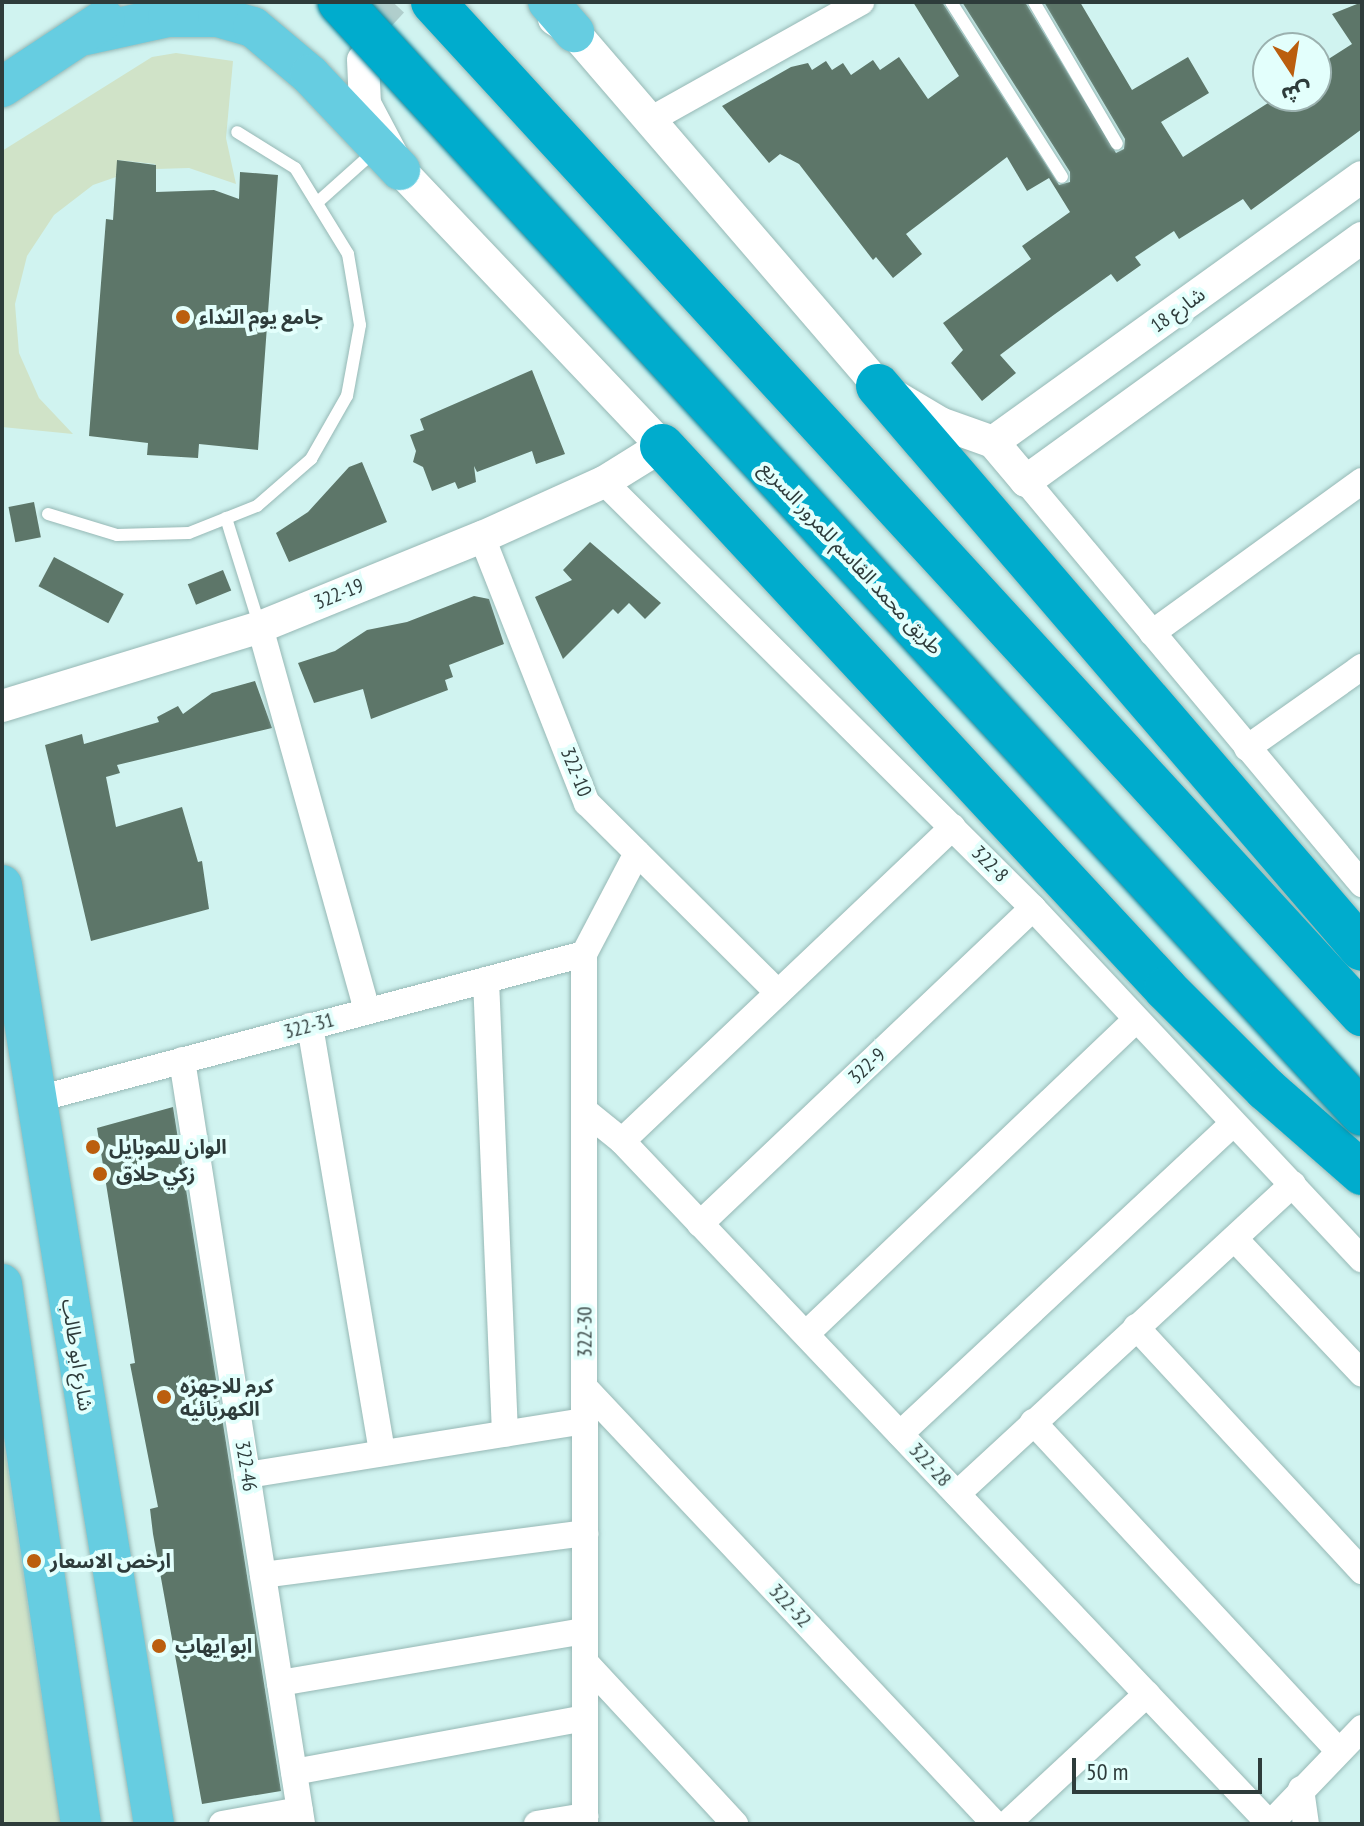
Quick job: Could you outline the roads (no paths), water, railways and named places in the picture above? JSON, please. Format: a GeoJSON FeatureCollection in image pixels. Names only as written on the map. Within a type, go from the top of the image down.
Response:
{"type":"FeatureCollection","features":[{"type":"Feature","properties":{"kind":"highway","name":"طريق محمد القاسم للمرور السريع"},"geometry":{"type":"LineString","coordinates":[[340,2],[1362,1113]]}},
{"type":"Feature","properties":{"kind":"highway"},"geometry":{"type":"LineString","coordinates":[[433,2],[1362,1014]]}},
{"type":"Feature","properties":{"kind":"highway"},"geometry":{"type":"LineString","coordinates":[[878,386],[1362,949]]}},
{"type":"Feature","properties":{"kind":"highway"},"geometry":{"type":"LineString","coordinates":[[662,446],[1166,989],[1266,1089],[1362,1173]]}},
{"type":"Feature","properties":{"kind":"main road"},"geometry":{"type":"LineString","coordinates":[[2,87],[86,35],[126,2]]}},
{"type":"Feature","properties":{"kind":"main road"},"geometry":{"type":"LineString","coordinates":[[548,2],[574,32]]}},
{"type":"Feature","properties":{"kind":"main road"},"geometry":{"type":"LineString","coordinates":[[86,35],[168,17],[218,17],[253,27],[310,75],[390,158]]}},
{"type":"Feature","properties":{"kind":"main road","name":"شارع ابو طالب"},"geometry":{"type":"LineString","coordinates":[[2,885],[34,1100],[154,1824]]}},
{"type":"Feature","properties":{"kind":"main road"},"geometry":{"type":"LineString","coordinates":[[2,1284],[81,1824]]}},
{"type":"Feature","properties":{"kind":"street"},"geometry":{"type":"LineString","coordinates":[[535,2],[574,32],[878,386],[940,423],[993,442],[1247,748],[1359,876]]}},
{"type":"Feature","properties":{"kind":"street"},"geometry":{"type":"LineString","coordinates":[[650,120],[861,2]]}},
{"type":"Feature","properties":{"kind":"street"},"geometry":{"type":"LineString","coordinates":[[363,60],[365,104],[390,158],[662,446]]}},
{"type":"Feature","properties":{"kind":"street","name":"شارع 18"},"geometry":{"type":"LineString","coordinates":[[993,442],[1361,179]]}},
{"type":"Feature","properties":{"kind":"street"},"geometry":{"type":"LineString","coordinates":[[1026,481],[1362,238]]}},
{"type":"Feature","properties":{"kind":"street","name":"322-19"},"geometry":{"type":"LineString","coordinates":[[2,706],[260,627],[482,537],[604,482],[662,446]]}},
{"type":"Feature","properties":{"kind":"street"},"geometry":{"type":"LineString","coordinates":[[1152,633],[1362,481]]}},
{"type":"Feature","properties":{"kind":"street","name":"322-8"},"geometry":{"type":"LineString","coordinates":[[604,482],[1033,908],[1362,1259]]}},
{"type":"Feature","properties":{"kind":"street","name":"322-10"},"geometry":{"type":"LineString","coordinates":[[482,537],[587,803],[778,993]]}},
{"type":"Feature","properties":{"kind":"street"},"geometry":{"type":"LineString","coordinates":[[260,627],[367,1011]]}},
{"type":"Feature","properties":{"kind":"street"},"geometry":{"type":"LineString","coordinates":[[1247,748],[1362,667]]}},
{"type":"Feature","properties":{"kind":"street"},"geometry":{"type":"LineString","coordinates":[[622,1141],[953,827]]}},
{"type":"Feature","properties":{"kind":"street","name":"322-30"},"geometry":{"type":"LineString","coordinates":[[585,1820],[584,954],[637,853]]}},
{"type":"Feature","properties":{"kind":"street","name":"322-9"},"geometry":{"type":"LineString","coordinates":[[700,1224],[1033,908]]}},
{"type":"Feature","properties":{"kind":"street","name":"322-31"},"geometry":{"type":"LineString","coordinates":[[34,1100],[584,954]]}},
{"type":"Feature","properties":{"kind":"street"},"geometry":{"type":"LineString","coordinates":[[486,980],[505,1434]]}},
{"type":"Feature","properties":{"kind":"street"},"geometry":{"type":"LineString","coordinates":[[806,1334],[1136,1020]]}},
{"type":"Feature","properties":{"kind":"street"},"geometry":{"type":"LineString","coordinates":[[310,1026],[382,1453]]}},
{"type":"Feature","properties":{"kind":"street","name":"322-46"},"geometry":{"type":"LineString","coordinates":[[182,1060],[301,1817]]}},
{"type":"Feature","properties":{"kind":"street","name":"322-28"},"geometry":{"type":"LineString","coordinates":[[585,1111],[622,1141],[1270,1824]]}},
{"type":"Feature","properties":{"kind":"street"},"geometry":{"type":"LineString","coordinates":[[900,1434],[1233,1124]]}},
{"type":"Feature","properties":{"kind":"street"},"geometry":{"type":"LineString","coordinates":[[957,1494],[1293,1184]]}},
{"type":"Feature","properties":{"kind":"street"},"geometry":{"type":"LineString","coordinates":[[1235,1239],[1362,1374]]}},
{"type":"Feature","properties":{"kind":"street"},"geometry":{"type":"LineString","coordinates":[[1136,1327],[1362,1571]]}},
{"type":"Feature","properties":{"kind":"street","name":"322-32"},"geometry":{"type":"LineString","coordinates":[[585,1388],[995,1824]]}},
{"type":"Feature","properties":{"kind":"street"},"geometry":{"type":"LineString","coordinates":[[247,1475],[585,1421]]}},
{"type":"Feature","properties":{"kind":"street"},"geometry":{"type":"LineString","coordinates":[[1033,1422],[1338,1750]]}},
{"type":"Feature","properties":{"kind":"street"},"geometry":{"type":"LineString","coordinates":[[263,1575],[585,1533]]}},
{"type":"Feature","properties":{"kind":"street"},"geometry":{"type":"LineString","coordinates":[[280,1683],[585,1631]]}},
{"type":"Feature","properties":{"kind":"street"},"geometry":{"type":"LineString","coordinates":[[585,1662],[735,1824]]}},
{"type":"Feature","properties":{"kind":"street"},"geometry":{"type":"LineString","coordinates":[[1007,1824],[1147,1694]]}},
{"type":"Feature","properties":{"kind":"street"},"geometry":{"type":"LineString","coordinates":[[294,1772],[585,1718]]}},
{"type":"Feature","properties":{"kind":"street"},"geometry":{"type":"LineString","coordinates":[[1270,1824],[1362,1728]]}},
{"type":"Feature","properties":{"kind":"street"},"geometry":{"type":"LineString","coordinates":[[1301,1789],[1306,1824]]}},
{"type":"Feature","properties":{"kind":"street"},"geometry":{"type":"LineString","coordinates":[[222,1824],[301,1817]]}},
{"type":"Feature","properties":{"kind":"street"},"geometry":{"type":"LineString","coordinates":[[537,1824],[585,1820]]}},
{"type":"Feature","properties":{"kind":"lane"},"geometry":{"type":"LineString","coordinates":[[951,2],[1062,177]]}},
{"type":"Feature","properties":{"kind":"lane"},"geometry":{"type":"LineString","coordinates":[[1034,2],[1117,144]]}},
{"type":"Feature","properties":{"kind":"lane"},"geometry":{"type":"LineString","coordinates":[[48,514],[117,535],[189,533],[257,506],[311,459],[347,396],[360,325],[348,254],[319,201],[295,168],[237,132]]}},
{"type":"Feature","properties":{"kind":"lane"},"geometry":{"type":"LineString","coordinates":[[319,201],[390,158]]}},
{"type":"Feature","properties":{"kind":"lane"},"geometry":{"type":"LineString","coordinates":[[226,518],[260,627]]}},
{"type":"Feature","properties":{"kind":"tunnel"},"geometry":{"type":"LineString","coordinates":[[364,55],[378,17],[392,2]]}},
{"type":"Feature","properties":{"kind":"place","name":"جامع يوم النداء"},"geometry":{"type":"Point","coordinates":[183,317]}},
{"type":"Feature","properties":{"kind":"place","name":"الوان للموبايل"},"geometry":{"type":"Point","coordinates":[93,1147]}},
{"type":"Feature","properties":{"kind":"place","name":"زكي حلاق"},"geometry":{"type":"Point","coordinates":[100,1174]}},
{"type":"Feature","properties":{"kind":"place","name":"كرم للاجهزه الكهربائيه"},"geometry":{"type":"Point","coordinates":[164,1397]}},
{"type":"Feature","properties":{"kind":"place","name":"ارخص الاسعار"},"geometry":{"type":"Point","coordinates":[34,1561]}},
{"type":"Feature","properties":{"kind":"place","name":"ابو ايهاب"},"geometry":{"type":"Point","coordinates":[159,1646]}}]}
